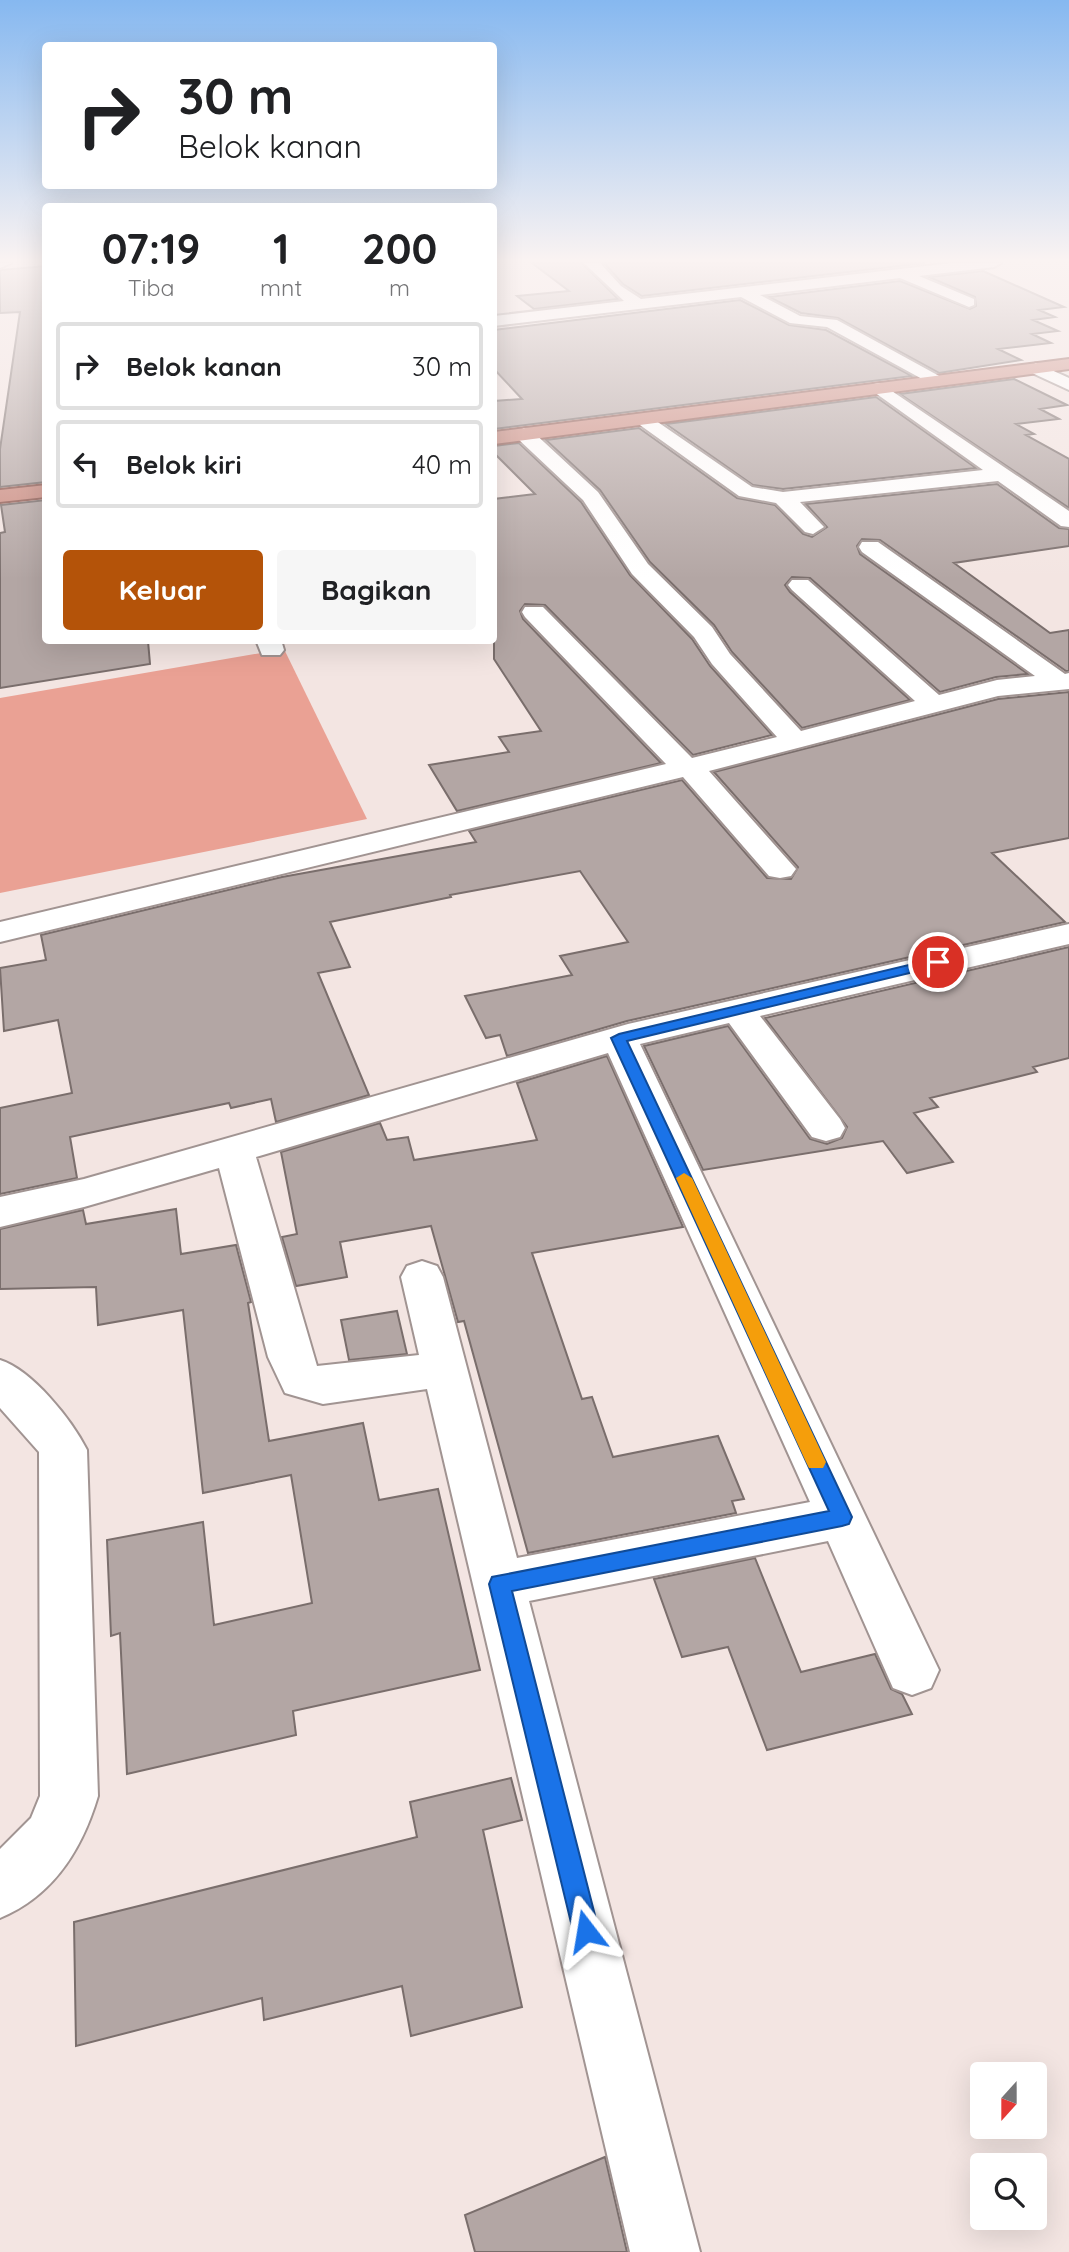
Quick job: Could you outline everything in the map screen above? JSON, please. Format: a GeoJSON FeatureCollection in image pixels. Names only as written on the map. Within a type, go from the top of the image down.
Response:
{"type":"FeatureCollection","features":[{"type":"Feature","properties":{"kind":"highway"},"geometry":{"type":"LineString","coordinates":[[497,438],[1035,368]]}},
{"type":"Feature","properties":{"kind":"highway"},"geometry":{"type":"LineString","coordinates":[[0,496],[42,491]]}},
{"type":"Feature","properties":{"kind":"street"},"geometry":{"type":"LineString","coordinates":[[912,368],[935,381]]}},
{"type":"Feature","properties":{"kind":"street"},"geometry":{"type":"LineString","coordinates":[[1036,368],[1069,385]]}},
{"type":"Feature","properties":{"kind":"street"},"geometry":{"type":"LineString","coordinates":[[880,388],[1069,521]]}},
{"type":"Feature","properties":{"kind":"street"},"geometry":{"type":"LineString","coordinates":[[642,420],[746,492],[783,498],[1002,474]]}},
{"type":"Feature","properties":{"kind":"street"},"geometry":{"type":"LineString","coordinates":[[524,434],[591,496],[640,569],[702,632],[722,659],[794,740]]}},
{"type":"Feature","properties":{"kind":"street"},"geometry":{"type":"LineString","coordinates":[[783,498],[813,527]]}},
{"type":"Feature","properties":{"kind":"street"},"geometry":{"type":"LineString","coordinates":[[870,547],[1065,681]]}},
{"type":"Feature","properties":{"kind":"street"},"geometry":{"type":"LineString","coordinates":[[800,585],[934,704]]}},
{"type":"Feature","properties":{"kind":"street"},"geometry":{"type":"LineString","coordinates":[[534,612],[687,766],[780,869]]}},
{"type":"Feature","properties":{"kind":"street"},"geometry":{"type":"LineString","coordinates":[[0,932],[998,688],[1065,681]]}},
{"type":"Feature","properties":{"kind":"street"},"geometry":{"type":"LineString","coordinates":[[0,1212],[83,1194],[619,1038],[1069,934]]}},
{"type":"Feature","properties":{"kind":"street"},"geometry":{"type":"LineString","coordinates":[[737,1009],[826,1128]]}},
{"type":"Feature","properties":{"kind":"street"},"geometry":{"type":"LineString","coordinates":[[619,1038],[912,1670]]}},
{"type":"Feature","properties":{"kind":"street"},"geometry":{"type":"LineString","coordinates":[[234,1150],[290,1357],[301,1380],[323,1386],[445,1369]]}},
{"type":"Feature","properties":{"kind":"street"},"geometry":{"type":"LineString","coordinates":[[422,1277],[665,2252]]}},
{"type":"Feature","properties":{"kind":"street"},"geometry":{"type":"LineString","coordinates":[[0,1378],[56,1438],[63,1450],[69,1796],[61,1826],[49,1844],[0,1888]]}},
{"type":"Feature","properties":{"kind":"street"},"geometry":{"type":"LineString","coordinates":[[500,1584],[842,1517]]}},
{"type":"Feature","properties":{"kind":"shaded area"},"geometry":{"type":"Polygon","coordinates":[[[284,649],[367,819],[0,893],[0,698],[284,649]]]}},
{"type":"Feature","properties":{"kind":"building"},"geometry":{"type":"Polygon","coordinates":[[[12,368],[42,368],[42,482],[0,487],[0,449],[12,368]]]}},
{"type":"Feature","properties":{"kind":"building"},"geometry":{"type":"Polygon","coordinates":[[[497,368],[897,368],[912,376],[497,429],[497,401],[522,399],[497,372],[497,368]]]}},
{"type":"Feature","properties":{"kind":"building"},"geometry":{"type":"Polygon","coordinates":[[[930,368],[970,368],[939,373],[930,368]]]}},
{"type":"Feature","properties":{"kind":"building"},"geometry":{"type":"Polygon","coordinates":[[[1014,379],[1067,405],[1040,409],[1059,419],[1016,424],[1034,434],[1026,435],[1069,459],[1069,508],[900,394],[1014,379]]]}},
{"type":"Feature","properties":{"kind":"building"},"geometry":{"type":"Polygon","coordinates":[[[876,397],[976,468],[783,489],[753,485],[666,424],[876,397]]]}},
{"type":"Feature","properties":{"kind":"building"},"geometry":{"type":"Polygon","coordinates":[[[639,428],[737,498],[775,505],[803,534],[812,537],[827,527],[806,504],[997,484],[1059,528],[1069,529],[1069,546],[954,563],[1050,633],[1069,630],[1069,671],[880,540],[862,539],[857,546],[860,554],[1028,674],[996,677],[940,692],[810,578],[792,577],[785,585],[790,592],[910,700],[802,728],[732,652],[714,625],[650,562],[600,490],[546,440],[639,428]]]}},
{"type":"Feature","properties":{"kind":"building"},"geometry":{"type":"Polygon","coordinates":[[[519,443],[581,502],[630,575],[692,639],[710,666],[772,735],[693,755],[545,605],[525,604],[520,611],[523,619],[661,763],[457,811],[429,765],[509,752],[499,737],[541,731],[494,659],[494,644],[497,644],[497,499],[535,494],[497,456],[497,446],[519,443]]]}},
{"type":"Feature","properties":{"kind":"building"},"geometry":{"type":"Polygon","coordinates":[[[42,500],[42,644],[148,644],[150,664],[0,688],[0,533],[5,532],[1,505],[42,500]]]}},
{"type":"Feature","properties":{"kind":"building"},"geometry":{"type":"Polygon","coordinates":[[[1069,692],[1069,838],[992,853],[1065,922],[627,1021],[507,1056],[500,1035],[486,1038],[465,996],[572,975],[560,956],[628,942],[580,871],[450,895],[451,897],[330,922],[350,967],[318,973],[369,1095],[276,1122],[271,1099],[231,1108],[229,1103],[70,1137],[77,1178],[0,1194],[0,1108],[72,1093],[58,1020],[4,1031],[0,968],[46,960],[41,935],[282,877],[476,842],[469,831],[682,780],[767,878],[791,879],[798,867],[714,772],[998,699],[1069,692]]]}},
{"type":"Feature","properties":{"kind":"building"},"geometry":{"type":"Polygon","coordinates":[[[1069,947],[1069,1058],[1033,1067],[1037,1072],[930,1098],[938,1107],[914,1113],[953,1162],[907,1173],[883,1141],[703,1170],[644,1046],[728,1026],[810,1139],[827,1144],[842,1138],[847,1127],[765,1018],[1069,947]]]}},
{"type":"Feature","properties":{"kind":"building"},"geometry":{"type":"Polygon","coordinates":[[[607,1056],[683,1227],[532,1253],[582,1399],[592,1397],[613,1457],[718,1436],[744,1499],[732,1501],[736,1513],[528,1553],[464,1321],[458,1322],[431,1226],[340,1242],[347,1277],[296,1286],[282,1237],[297,1234],[281,1152],[380,1123],[387,1140],[408,1137],[414,1160],[537,1140],[517,1083],[607,1056]]]}},
{"type":"Feature","properties":{"kind":"building"},"geometry":{"type":"Polygon","coordinates":[[[176,1209],[181,1254],[236,1245],[251,1302],[248,1303],[269,1441],[363,1423],[379,1500],[438,1489],[480,1670],[293,1711],[296,1735],[127,1774],[120,1633],[111,1636],[107,1540],[203,1522],[214,1625],[312,1603],[291,1475],[203,1493],[183,1310],[98,1325],[96,1287],[0,1289],[0,1229],[83,1210],[86,1224],[176,1209]]]}},
{"type":"Feature","properties":{"kind":"building"},"geometry":{"type":"Polygon","coordinates":[[[397,1311],[407,1354],[349,1360],[341,1320],[397,1311]]]}},
{"type":"Feature","properties":{"kind":"building"},"geometry":{"type":"Polygon","coordinates":[[[755,1558],[801,1672],[875,1654],[891,1689],[902,1694],[912,1714],[767,1750],[728,1647],[682,1657],[654,1579],[755,1558]]]}},
{"type":"Feature","properties":{"kind":"building"},"geometry":{"type":"Polygon","coordinates":[[[511,1778],[522,1820],[483,1830],[522,2007],[411,2036],[402,1986],[264,2020],[262,1998],[76,2046],[74,1922],[417,1837],[410,1802],[511,1778]]]}},
{"type":"Feature","properties":{"kind":"building"},"geometry":{"type":"Polygon","coordinates":[[[605,2157],[627,2252],[475,2252],[465,2215],[605,2157]]]}},
{"type":"Feature","properties":{"kind":"slow traffic"},"geometry":{"type":"LineString","coordinates":[[684,1178],[816,1462]]}},
{"type":"Feature","properties":{"kind":"route"},"geometry":{"type":"LineString","coordinates":[[586,1931],[500,1584],[842,1517],[619,1038],[938,962]]}}]}
